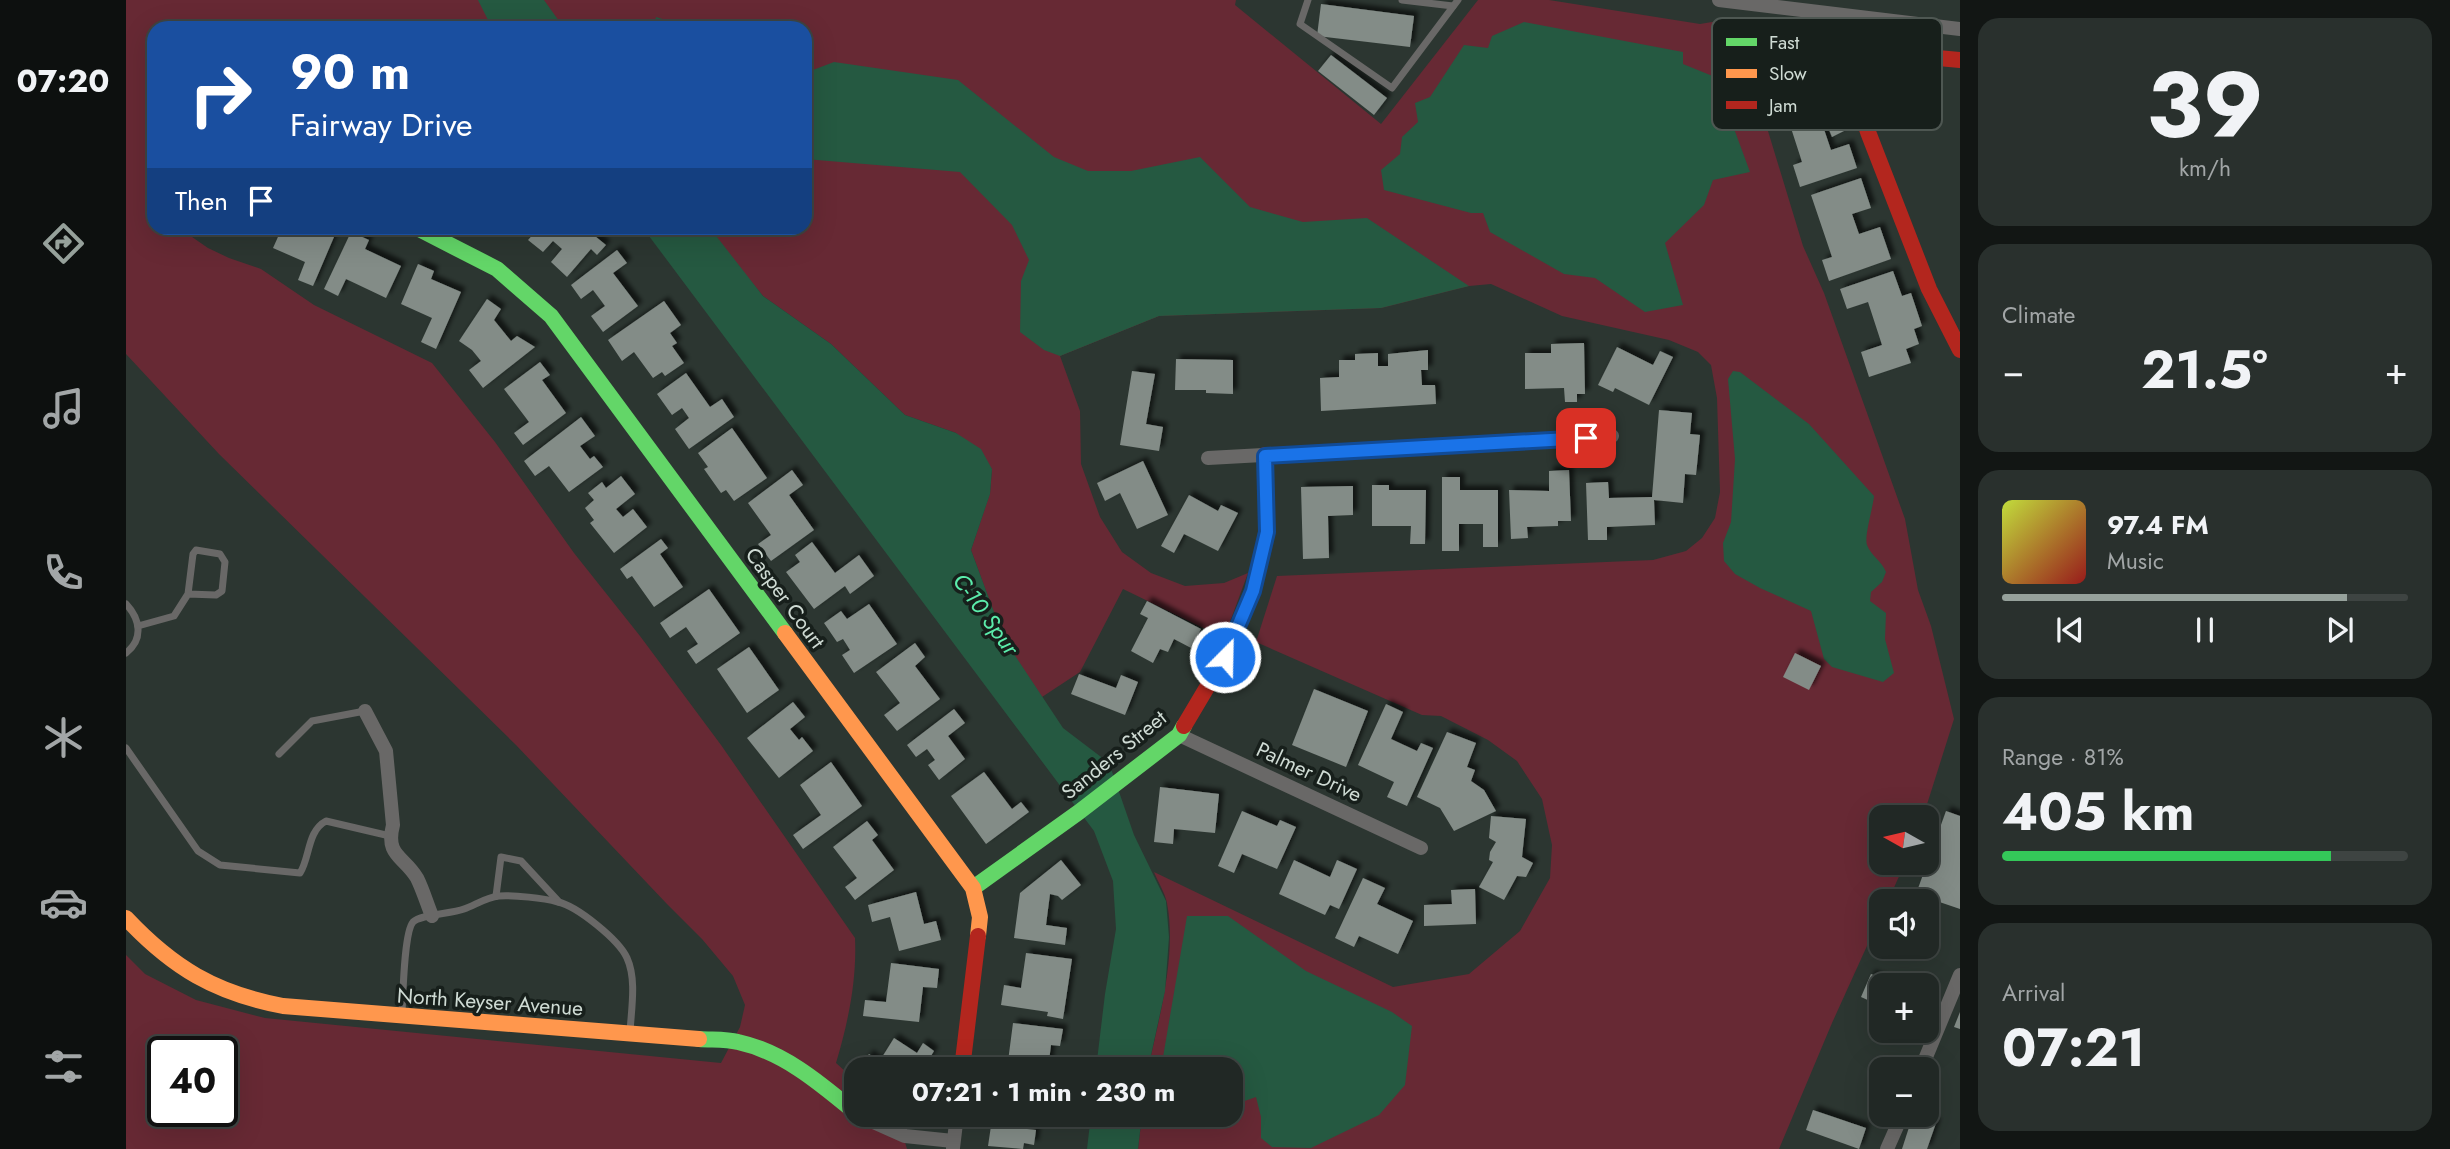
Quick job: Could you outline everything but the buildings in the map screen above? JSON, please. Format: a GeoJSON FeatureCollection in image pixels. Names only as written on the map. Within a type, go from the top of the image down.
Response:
{"type":"FeatureCollection","features":[{"type":"Feature","properties":{"kind":"street"},"geometry":{"type":"LineString","coordinates":[[1719,0],[1779,4],[1880,18]]}},
{"type":"Feature","properties":{"kind":"street"},"geometry":{"type":"LineString","coordinates":[[1942,27],[1960,29]]}},
{"type":"Feature","properties":{"kind":"street"},"geometry":{"type":"LineString","coordinates":[[1942,58],[1960,60]]}},
{"type":"Feature","properties":{"kind":"street"},"geometry":{"type":"LineString","coordinates":[[1868,130],[1929,289],[1960,349]]}},
{"type":"Feature","properties":{"kind":"street","name":"Casper Court"},"geometry":{"type":"LineString","coordinates":[[431,235],[497,269],[551,316],[973,888],[981,917],[964,1057]]}},
{"type":"Feature","properties":{"kind":"street"},"geometry":{"type":"LineString","coordinates":[[1208,458],[1612,436]]}},
{"type":"Feature","properties":{"kind":"street","name":"Sanders Street"},"geometry":{"type":"LineString","coordinates":[[973,888],[1120,782],[1178,735],[1225,657],[1253,591],[1267,532],[1265,456]]}},
{"type":"Feature","properties":{"kind":"street"},"geometry":{"type":"LineString","coordinates":[[365,711],[386,751],[393,825],[391,849],[416,878],[432,916]]}},
{"type":"Feature","properties":{"kind":"street","name":"Palmer Drive"},"geometry":{"type":"LineString","coordinates":[[1178,735],[1421,848]]}},
{"type":"Feature","properties":{"kind":"street","name":"North Keyser Avenue"},"geometry":{"type":"LineString","coordinates":[[126,918],[142,936],[180,969],[234,995],[283,1006],[738,1042],[777,1055],[820,1083],[844,1103]]}},
{"type":"Feature","properties":{"kind":"street"},"geometry":{"type":"LineString","coordinates":[[1926,1057],[1960,975]]}},
{"type":"Feature","properties":{"kind":"street","name":"North Keyser Avenue"},"geometry":{"type":"LineString","coordinates":[[885,1127],[905,1136],[953,1145]]}},
{"type":"Feature","properties":{"kind":"street"},"geometry":{"type":"LineString","coordinates":[[953,1145],[955,1127]]}},
{"type":"Feature","properties":{"kind":"street"},"geometry":{"type":"LineString","coordinates":[[1887,1149],[1897,1127]]}},
{"type":"Feature","properties":{"kind":"lane"},"geometry":{"type":"LineString","coordinates":[[1308,0],[1300,24],[1392,88],[1456,3]]}},
{"type":"Feature","properties":{"kind":"lane"},"geometry":{"type":"LineString","coordinates":[[1402,0],[1456,3]]}},
{"type":"Feature","properties":{"kind":"lane"},"geometry":{"type":"LineString","coordinates":[[138,631],[174,616],[188,594],[193,554],[196,550],[220,554],[225,562],[222,591],[216,595],[188,594]]}},
{"type":"Feature","properties":{"kind":"lane"},"geometry":{"type":"LineString","coordinates":[[126,604],[133,611],[138,631],[132,649],[126,653]]}},
{"type":"Feature","properties":{"kind":"lane"},"geometry":{"type":"LineString","coordinates":[[279,754],[312,721],[365,711]]}},
{"type":"Feature","properties":{"kind":"lane"},"geometry":{"type":"LineString","coordinates":[[126,748],[198,851],[220,865],[300,873],[312,838],[326,821],[390,836]]}},
{"type":"Feature","properties":{"kind":"lane"},"geometry":{"type":"LineString","coordinates":[[496,896],[501,857],[512,857],[522,861],[559,902],[606,933],[626,956],[632,983],[630,1034]]}},
{"type":"Feature","properties":{"kind":"lane"},"geometry":{"type":"LineString","coordinates":[[402,1016],[408,934],[413,922],[421,917],[462,909],[496,896],[559,902]]}},
{"type":"Feature","properties":{"kind":"shaded area"},"geometry":{"type":"Polygon","coordinates":[[[126,0],[1236,0],[1235,5],[1381,124],[1478,0],[1549,0],[1700,24],[1712,22],[1712,130],[1768,130],[1803,246],[1824,293],[1905,519],[1918,590],[1931,626],[1954,719],[1927,805],[1869,805],[1869,875],[1900,875],[1893,889],[1869,889],[1869,941],[1779,1149],[1138,1149],[1141,1127],[1243,1127],[1243,1057],[1151,1057],[1165,986],[1170,944],[1167,903],[1154,872],[1393,987],[1469,974],[1520,931],[1550,878],[1552,845],[1542,799],[1517,761],[1488,740],[1441,716],[1422,715],[1256,642],[1277,576],[1653,560],[1686,551],[1702,538],[1715,518],[1720,492],[1717,398],[1711,365],[1698,352],[1669,340],[1562,316],[1491,284],[1469,286],[1381,308],[1159,316],[1060,356],[1080,411],[1081,464],[1100,517],[1122,552],[1151,573],[1185,586],[1224,583],[1248,573],[1224,638],[1123,589],[1080,672],[1042,697],[1004,640],[971,550],[990,493],[992,469],[956,433],[905,415],[831,344],[763,296],[713,235],[812,235],[812,21],[147,21],[147,235],[189,235],[229,258],[261,269],[314,305],[432,363],[495,442],[574,553],[721,745],[855,938],[851,1001],[836,1063],[844,1070],[844,1127],[901,1127],[907,1149],[126,1149],[126,955],[145,974],[196,1000],[265,1018],[721,1063],[740,1027],[745,1005],[733,976],[702,939],[516,745],[219,454],[126,354],[126,0]]]}},
{"type":"Feature","properties":{"kind":"water"},"geometry":{"type":"Polygon","coordinates":[[[478,0],[544,0],[559,21],[488,21],[478,0]]]}},
{"type":"Feature","properties":{"kind":"water"},"geometry":{"type":"Polygon","coordinates":[[[1524,22],[1683,52],[1683,64],[1712,76],[1712,130],[1735,130],[1750,172],[1713,180],[1704,205],[1665,243],[1683,305],[1645,312],[1595,278],[1564,274],[1490,232],[1483,213],[1471,213],[1384,190],[1381,170],[1400,154],[1402,137],[1418,122],[1415,103],[1430,97],[1464,45],[1488,48],[1492,36],[1524,22]]]}},
{"type":"Feature","properties":{"kind":"water"},"geometry":{"type":"Polygon","coordinates":[[[834,62],[958,80],[1054,157],[1088,171],[1131,171],[1200,157],[1250,207],[1303,222],[1367,218],[1469,286],[1381,308],[1159,316],[1060,356],[1044,350],[1020,332],[1021,281],[1029,260],[1012,225],[960,172],[812,160],[812,70],[834,62]]]}},
{"type":"Feature","properties":{"kind":"water","name":"C-10 Spur"},"geometry":{"type":"Polygon","coordinates":[[[648,235],[715,235],[763,296],[831,344],[905,415],[956,433],[981,449],[992,469],[990,494],[971,550],[1004,639],[1063,728],[1109,763],[1134,835],[1166,901],[1169,937],[1165,991],[1151,1057],[1097,1057],[1116,929],[1113,881],[1094,831],[648,235]]]}},
{"type":"Feature","properties":{"kind":"water"},"geometry":{"type":"Polygon","coordinates":[[[1733,371],[1740,372],[1809,424],[1874,496],[1867,545],[1886,572],[1882,582],[1871,592],[1870,601],[1886,613],[1885,639],[1894,673],[1883,682],[1832,667],[1824,659],[1811,611],[1735,574],[1724,561],[1723,543],[1731,522],[1735,459],[1728,379],[1733,371]]]}},
{"type":"Feature","properties":{"kind":"water"},"geometry":{"type":"Polygon","coordinates":[[[1187,916],[1228,916],[1306,971],[1392,1012],[1412,1026],[1405,1085],[1379,1115],[1311,1148],[1272,1147],[1261,1138],[1261,1117],[1256,1097],[1243,1102],[1243,1057],[1163,1057],[1187,916]]]}},
{"type":"Feature","properties":{"kind":"water"},"geometry":{"type":"Polygon","coordinates":[[[1090,1127],[1141,1127],[1138,1149],[1087,1149],[1090,1127]]]}},
{"type":"Feature","properties":{"kind":"traffic: fast"},"geometry":{"type":"LineString","coordinates":[[431,235],[497,269],[551,316],[785,633]]}},
{"type":"Feature","properties":{"kind":"traffic: fast"},"geometry":{"type":"LineString","coordinates":[[973,888],[1079,812],[1179,735],[1184,726]]}},
{"type":"Feature","properties":{"kind":"traffic: fast"},"geometry":{"type":"LineString","coordinates":[[699,1039],[733,1041],[771,1053],[801,1070],[844,1103]]}},
{"type":"Feature","properties":{"kind":"traffic: slow"},"geometry":{"type":"LineString","coordinates":[[785,633],[973,888],[980,917],[978,936]]}},
{"type":"Feature","properties":{"kind":"traffic: slow"},"geometry":{"type":"LineString","coordinates":[[126,918],[161,951],[197,976],[216,986],[259,1001],[283,1006],[699,1039]]}},
{"type":"Feature","properties":{"kind":"traffic: jam"},"geometry":{"type":"LineString","coordinates":[[1942,58],[1960,60]]}},
{"type":"Feature","properties":{"kind":"traffic: jam"},"geometry":{"type":"LineString","coordinates":[[1867,130],[1929,289],[1960,350]]}},
{"type":"Feature","properties":{"kind":"traffic: jam"},"geometry":{"type":"LineString","coordinates":[[1184,726],[1225,657],[1253,591],[1267,532],[1265,455]]}},
{"type":"Feature","properties":{"kind":"traffic: jam"},"geometry":{"type":"LineString","coordinates":[[963,1057],[978,936]]}},
{"type":"Feature","properties":{"kind":"route"},"geometry":{"type":"LineString","coordinates":[[1225,657],[1253,591],[1267,532],[1265,456],[1586,438]]}}]}
